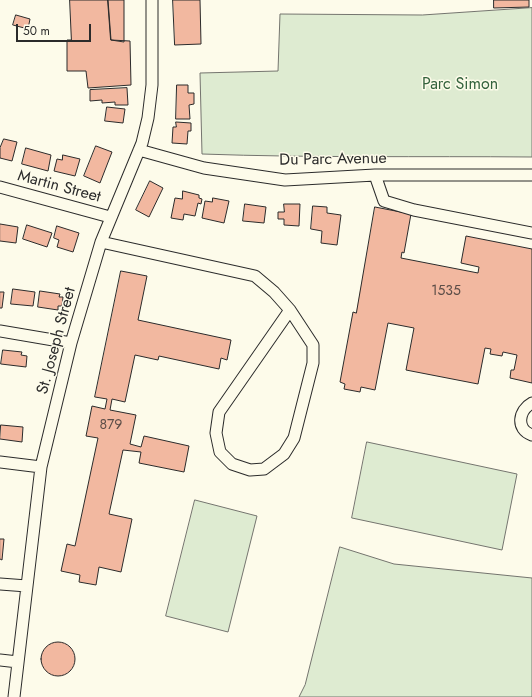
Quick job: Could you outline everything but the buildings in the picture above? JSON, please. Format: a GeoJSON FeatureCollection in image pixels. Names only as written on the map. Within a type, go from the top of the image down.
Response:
{"type":"FeatureCollection","features":[{"type":"Feature","properties":{"kind":"street","name":"St. Joseph Street"},"geometry":{"type":"LineString","coordinates":[[14,697],[41,467],[71,343],[101,242],[110,217],[139,150],[148,118],[152,85],[152,0]]}},
{"type":"Feature","properties":{"kind":"street","name":"Du Parc Avenue"},"geometry":{"type":"LineString","coordinates":[[139,150],[204,168],[285,180],[375,175],[532,175]]}},
{"type":"Feature","properties":{"kind":"street"},"geometry":{"type":"LineString","coordinates":[[375,175],[384,201],[414,210],[532,233]]}},
{"type":"Feature","properties":{"kind":"street","name":"Martin Street"},"geometry":{"type":"LineString","coordinates":[[0,188],[110,217]]}},
{"type":"Feature","properties":{"kind":"street"},"geometry":{"type":"LineString","coordinates":[[101,242],[255,276],[274,292],[290,310],[313,346],[312,363],[296,431],[294,438],[284,454],[264,469],[250,470],[232,464],[220,452],[216,433],[219,412],[290,310]]}},
{"type":"Feature","properties":{"kind":"street"},"geometry":{"type":"LineString","coordinates":[[0,331],[71,343]]}},
{"type":"Feature","properties":{"kind":"street"},"geometry":{"type":"LineString","coordinates":[[532,403],[522,412],[519,420],[523,428],[532,434]]}},
{"type":"Feature","properties":{"kind":"street"},"geometry":{"type":"LineString","coordinates":[[0,462],[41,467]]}},
{"type":"Feature","properties":{"kind":"street"},"geometry":{"type":"LineString","coordinates":[[0,584],[27,586]]}},
{"type":"Feature","properties":{"kind":"street"},"geometry":{"type":"LineString","coordinates":[[0,660],[18,662]]}},
{"type":"Feature","properties":{"kind":"green space","name":"Parc Simon"},"geometry":{"type":"Polygon","coordinates":[[[532,8],[532,157],[202,154],[200,73],[278,71],[280,14],[422,15],[532,8]]]}},
{"type":"Feature","properties":{"kind":"green space"},"geometry":{"type":"Polygon","coordinates":[[[367,442],[517,474],[502,550],[352,518],[367,442]]]}},
{"type":"Feature","properties":{"kind":"green space"},"geometry":{"type":"Polygon","coordinates":[[[195,500],[257,516],[228,632],[166,616],[195,500]]]}},
{"type":"Feature","properties":{"kind":"green space"},"geometry":{"type":"Polygon","coordinates":[[[340,547],[394,564],[532,578],[532,697],[299,697],[305,685],[340,547]]]}}]}
